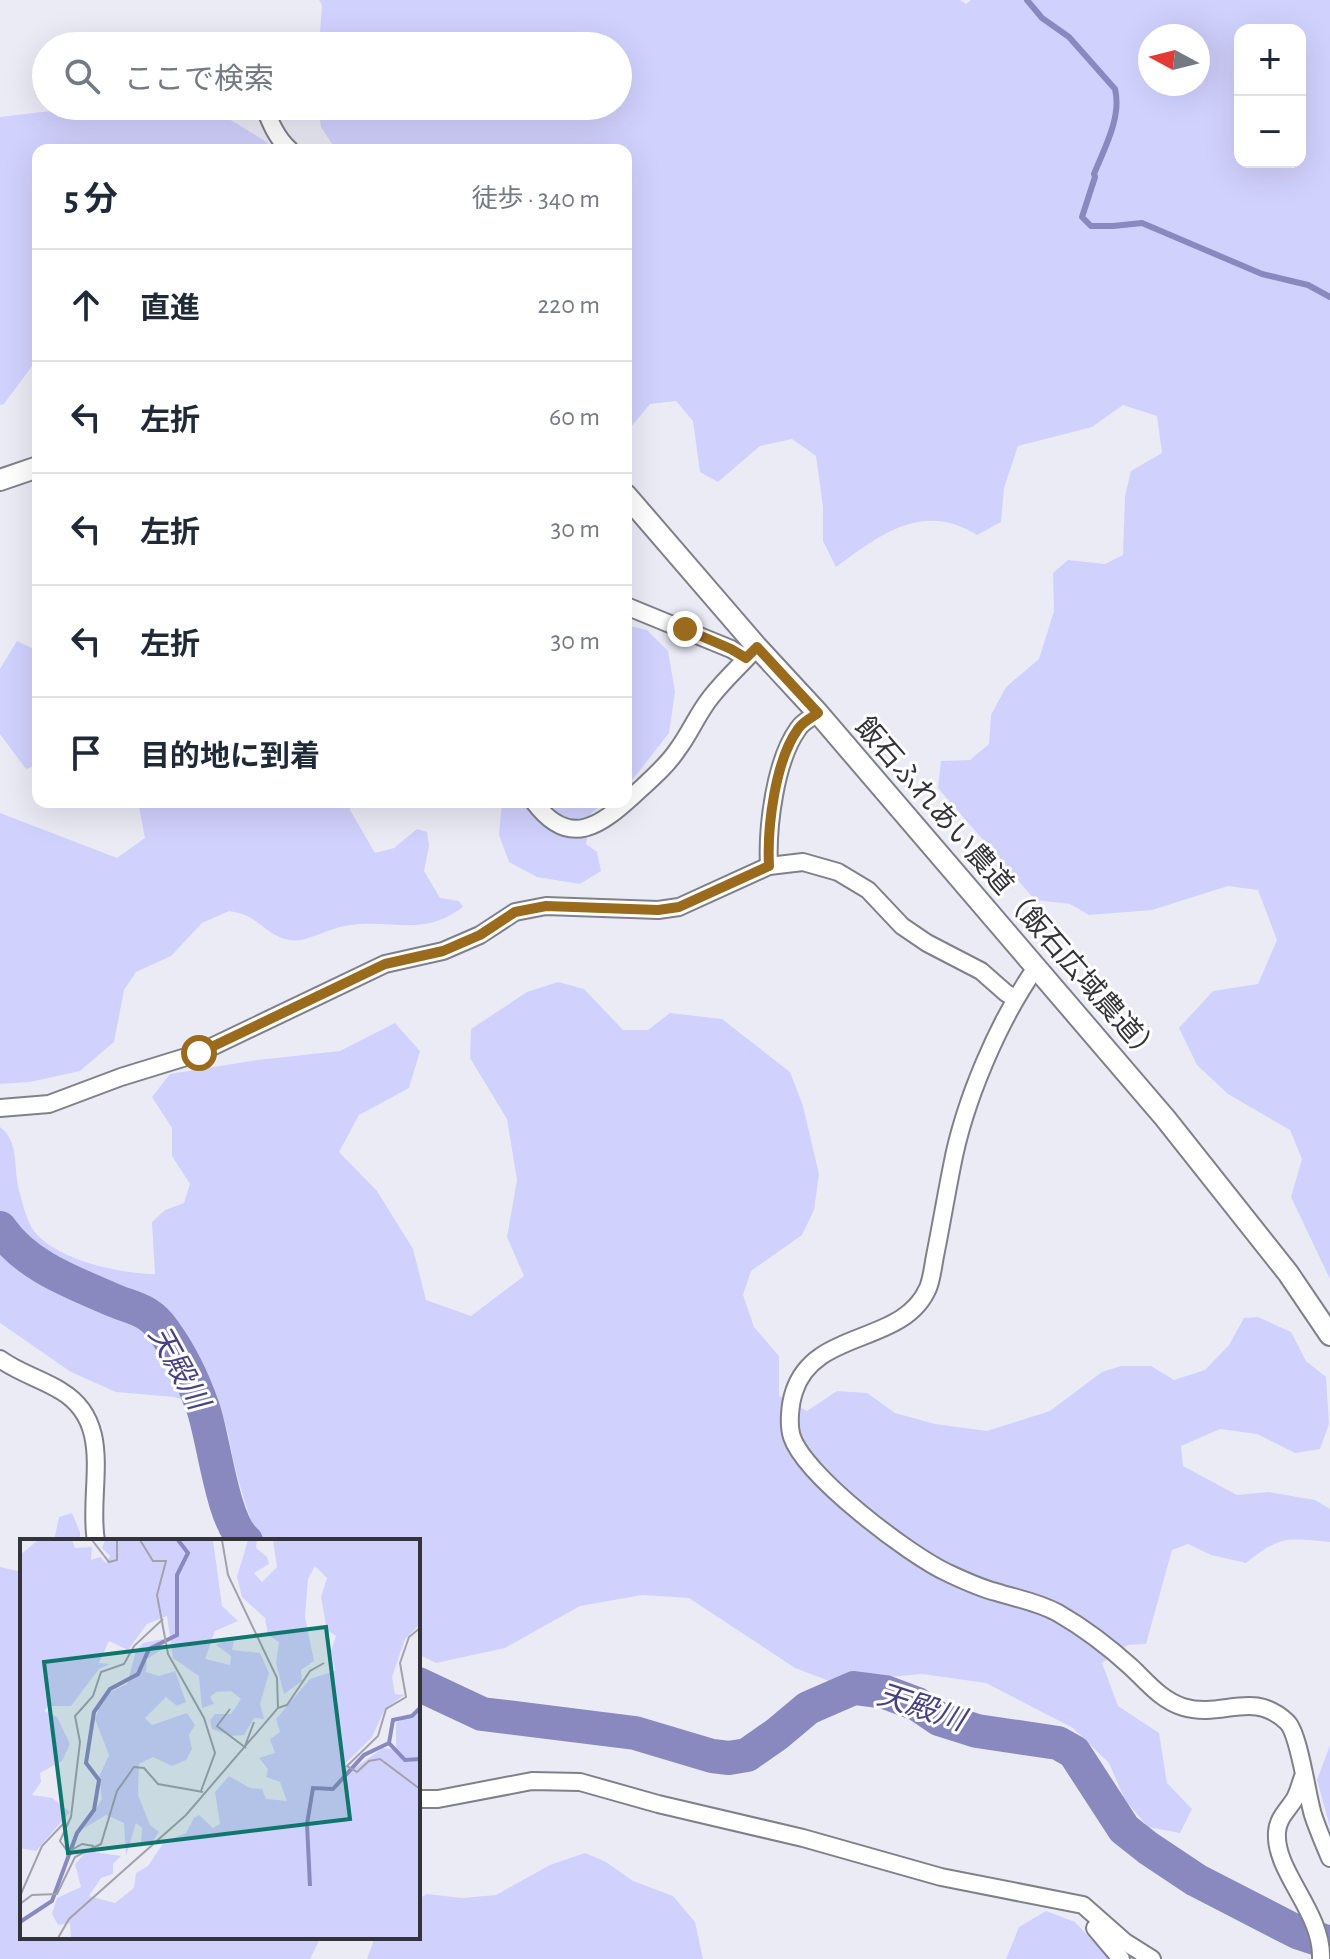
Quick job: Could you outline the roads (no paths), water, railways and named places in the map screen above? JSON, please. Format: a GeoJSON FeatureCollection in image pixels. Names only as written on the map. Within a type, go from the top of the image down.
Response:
{"type":"FeatureCollection","features":[{"type":"Feature","properties":{"kind":"street"},"geometry":{"type":"LineString","coordinates":[[270,120],[282,144]]}},
{"type":"Feature","properties":{"kind":"street"},"geometry":{"type":"LineString","coordinates":[[0,480],[32,469]]}},
{"type":"Feature","properties":{"kind":"street","name":"飯石ふれあい農道（飯石広域農道）"},"geometry":{"type":"LineString","coordinates":[[632,503],[752,653],[818,713],[1165,1118],[1288,1273],[1330,1335]]}},
{"type":"Feature","properties":{"kind":"street"},"geometry":{"type":"LineString","coordinates":[[632,608],[731,649],[752,653]]}},
{"type":"Feature","properties":{"kind":"street"},"geometry":{"type":"LineString","coordinates":[[632,797],[678,750],[711,697],[752,653]]}},
{"type":"Feature","properties":{"kind":"street"},"geometry":{"type":"LineString","coordinates":[[769,866],[768,849],[781,764],[799,727],[818,713]]}},
{"type":"Feature","properties":{"kind":"street"},"geometry":{"type":"LineString","coordinates":[[539,808],[561,825],[583,830],[605,821],[620,808]]}},
{"type":"Feature","properties":{"kind":"street"},"geometry":{"type":"LineString","coordinates":[[8,1108],[49,1104],[199,1053],[385,964],[443,951],[480,935],[515,912],[546,906],[658,910],[679,907],[769,866],[803,862],[838,872],[868,890],[902,926],[981,971],[1015,998]]}},
{"type":"Feature","properties":{"kind":"street"},"geometry":{"type":"LineString","coordinates":[[1035,969],[1015,998],[964,1115],[929,1286],[918,1306],[896,1322],[823,1353],[807,1369],[794,1391],[790,1416],[792,1436],[807,1463],[894,1541],[945,1572],[994,1592],[1032,1601],[1058,1613],[1131,1667],[1155,1691],[1182,1706],[1215,1711],[1257,1704],[1273,1710],[1291,1726],[1299,1748],[1313,1815],[1330,1858]]}},
{"type":"Feature","properties":{"kind":"street"},"geometry":{"type":"LineString","coordinates":[[0,1359],[64,1392],[84,1413],[96,1438],[93,1524],[96,1539]]}},
{"type":"Feature","properties":{"kind":"street"},"geometry":{"type":"LineString","coordinates":[[1303,1777],[1295,1799],[1283,1812],[1277,1830],[1278,1853],[1315,1926],[1321,1959]]}},
{"type":"Feature","properties":{"kind":"street"},"geometry":{"type":"LineString","coordinates":[[420,1799],[438,1799],[532,1781],[580,1782],[803,1838],[941,1877],[1083,1905],[1125,1942],[1152,1959]]}},
{"type":"Feature","properties":{"kind":"street"},"geometry":{"type":"LineString","coordinates":[[1064,1901],[1103,1935],[1121,1959]]}},
{"type":"Feature","properties":{"kind":"waterway"},"geometry":{"type":"LineString","coordinates":[[1027,0],[1042,18],[1069,37],[1115,89],[1114,122],[1082,217],[1091,226],[1142,223],[1262,274],[1308,285],[1330,297]]}},
{"type":"Feature","properties":{"kind":"waterway","name":"天殿川"},"geometry":{"type":"LineString","coordinates":[[0,1228],[36,1263],[141,1311],[158,1324],[176,1349],[195,1388],[207,1422],[225,1499],[231,1517],[244,1539]]}},
{"type":"Feature","properties":{"kind":"waterway","name":"天殿川"},"geometry":{"type":"LineString","coordinates":[[420,1685],[482,1714],[635,1733],[712,1756],[729,1758],[747,1755],[808,1708],[854,1688],[885,1692],[917,1704],[939,1719],[977,1731],[1058,1743],[1074,1752],[1124,1829],[1148,1848],[1196,1880],[1297,1932],[1330,1943]]}}]}
